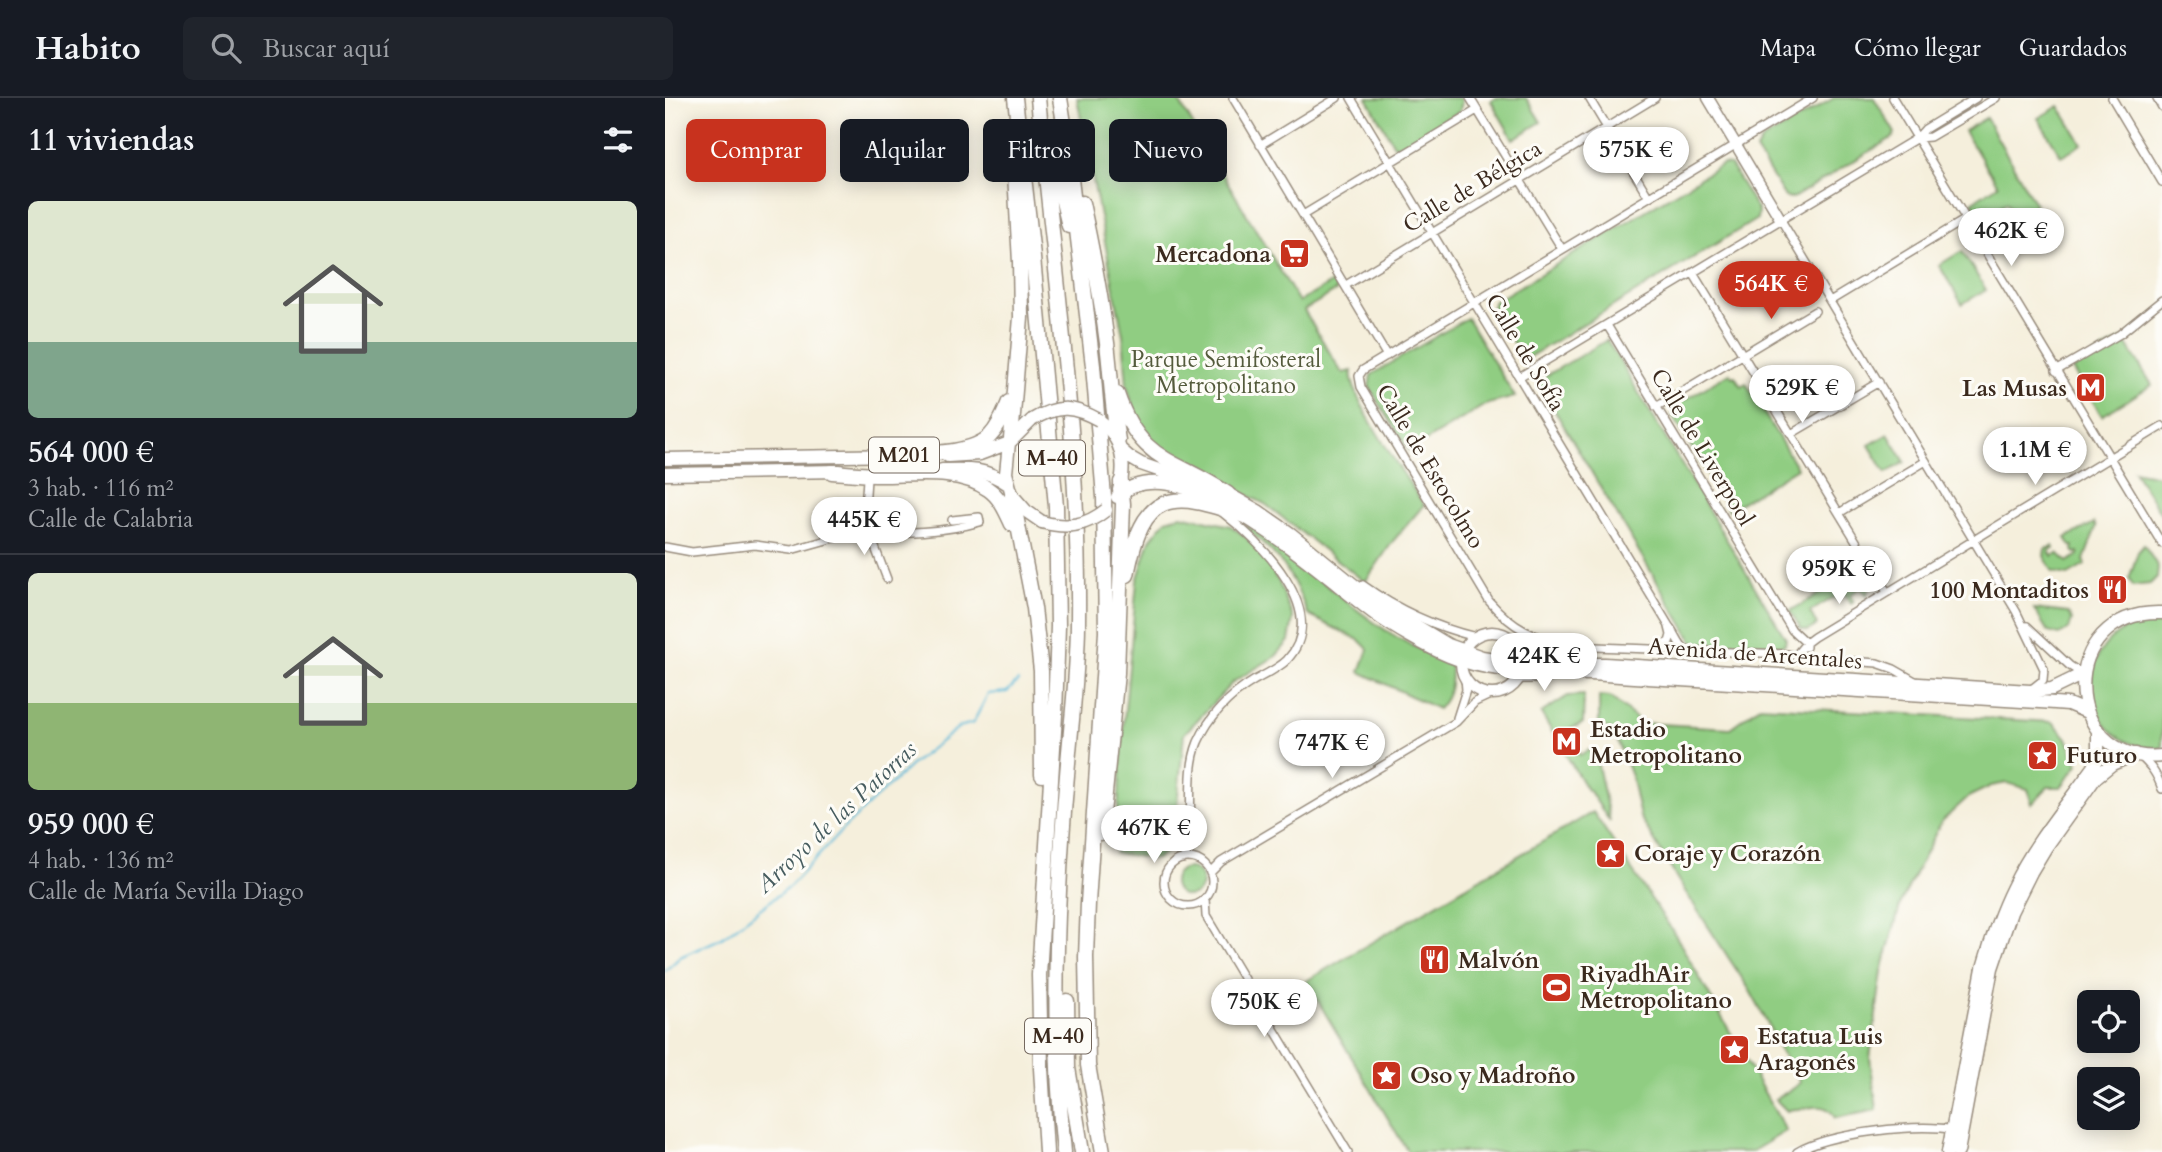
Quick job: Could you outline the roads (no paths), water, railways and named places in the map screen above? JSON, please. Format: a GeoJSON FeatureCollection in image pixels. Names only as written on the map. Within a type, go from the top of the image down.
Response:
{"type":"FeatureCollection","features":[{"type":"Feature","properties":{"kind":"highway"},"geometry":{"type":"LineString","coordinates":[[1010,441],[1021,317],[1011,132],[1013,98]]}},
{"type":"Feature","properties":{"kind":"highway","name":"M-40"},"geometry":{"type":"LineString","coordinates":[[1013,98],[1033,247],[1056,506],[1058,626],[1055,715],[1039,975],[1046,1152]]}},
{"type":"Feature","properties":{"kind":"highway"},"geometry":{"type":"LineString","coordinates":[[1038,98],[1084,292]]}},
{"type":"Feature","properties":{"kind":"highway","name":"M-40"},"geometry":{"type":"LineString","coordinates":[[1038,98],[1078,510],[1078,626],[1058,920],[1058,1068],[1064,1152]]}},
{"type":"Feature","properties":{"kind":"highway"},"geometry":{"type":"LineString","coordinates":[[1060,98],[1064,119]]}},
{"type":"Feature","properties":{"kind":"highway"},"geometry":{"type":"LineString","coordinates":[[1071,182],[1100,425],[1106,545],[1106,632],[1088,904],[1087,1011],[1089,1065],[1103,1152]]}},
{"type":"Feature","properties":{"kind":"highway"},"geometry":{"type":"LineString","coordinates":[[1077,182],[1092,250],[1115,385],[1124,415],[1145,446],[1163,459],[1228,494]]}},
{"type":"Feature","properties":{"kind":"highway"},"geometry":{"type":"LineString","coordinates":[[1107,345],[1109,381],[1120,445]]}},
{"type":"Feature","properties":{"kind":"highway"},"geometry":{"type":"LineString","coordinates":[[892,455],[966,449],[985,440],[999,425],[1014,391]]}},
{"type":"Feature","properties":{"kind":"highway"},"geometry":{"type":"LineString","coordinates":[[832,472],[939,475],[973,482],[995,495],[1021,541]]}},
{"type":"Feature","properties":{"kind":"highway"},"geometry":{"type":"LineString","coordinates":[[1010,490],[1034,608],[1041,671],[1042,781],[1047,819]]}},
{"type":"Feature","properties":{"kind":"highway"},"geometry":{"type":"LineString","coordinates":[[1088,904],[1106,794],[1117,673],[1121,494]]}},
{"type":"Feature","properties":{"kind":"highway"},"geometry":{"type":"LineString","coordinates":[[1120,614],[1133,546],[1140,527],[1160,505],[1189,500],[1211,504],[1244,516]]}},
{"type":"Feature","properties":{"kind":"highway"},"geometry":{"type":"LineString","coordinates":[[1074,706],[1072,837],[1066,922],[1068,1068],[1082,1152]]}},
{"type":"Feature","properties":{"kind":"main road"},"geometry":{"type":"LineString","coordinates":[[1063,408],[1084,412],[1111,431],[1120,445],[1123,466],[1121,494],[1094,520],[1070,527],[1042,522],[1025,511],[1010,490],[1006,462],[1010,441],[1044,412],[1063,408]]}},
{"type":"Feature","properties":{"kind":"main road","name":"M201"},"geometry":{"type":"LineString","coordinates":[[665,459],[964,456],[991,451],[1010,441]]}},
{"type":"Feature","properties":{"kind":"main road","name":"Avenida de Arcentales"},"geometry":{"type":"LineString","coordinates":[[1120,445],[1129,457],[1141,464],[1228,494],[1258,510],[1370,599],[1462,655]]}},
{"type":"Feature","properties":{"kind":"main road","name":"M201"},"geometry":{"type":"LineString","coordinates":[[665,474],[977,470],[997,476],[1010,490]]}},
{"type":"Feature","properties":{"kind":"main road","name":"Avenida de Arcentales"},"geometry":{"type":"LineString","coordinates":[[1121,494],[1160,483],[1201,494],[1244,516],[1278,538],[1378,617],[1450,657],[1482,657],[1522,672],[2055,703],[2068,704],[2087,712]]}},
{"type":"Feature","properties":{"kind":"main road"},"geometry":{"type":"LineString","coordinates":[[2137,755],[2111,743],[2098,731],[2087,712],[2082,693],[2083,674],[2089,653],[2107,630],[2139,614],[2162,613]]}},
{"type":"Feature","properties":{"kind":"main road","name":"Avenida de Arcentales"},"geometry":{"type":"LineString","coordinates":[[1522,672],[1605,664],[2030,691],[2052,689],[2083,674]]}},
{"type":"Feature","properties":{"kind":"main road"},"geometry":{"type":"LineString","coordinates":[[1958,1152],[1957,1130],[1983,968],[1991,940],[2023,868],[2094,766],[2098,757],[2098,731]]}},
{"type":"Feature","properties":{"kind":"main road"},"geometry":{"type":"LineString","coordinates":[[1948,1152],[1957,1130],[1992,968],[2011,912],[2046,848],[2096,777],[2112,764],[2137,755],[2162,756]]}},
{"type":"Feature","properties":{"kind":"street","name":"Calle de Estocolmo"},"geometry":{"type":"LineString","coordinates":[[1233,98],[1387,356],[1363,370],[1359,376],[1360,385],[1489,601],[1511,624],[1540,638],[1570,646]]}},
{"type":"Feature","properties":{"kind":"street"},"geometry":{"type":"LineString","coordinates":[[1260,145],[1337,98]]}},
{"type":"Feature","properties":{"kind":"street","name":"Calle de Sofía"},"geometry":{"type":"LineString","coordinates":[[1350,98],[1681,647],[1686,651]]}},
{"type":"Feature","properties":{"kind":"street"},"geometry":{"type":"LineString","coordinates":[[1470,98],[1562,249]]}},
{"type":"Feature","properties":{"kind":"street"},"geometry":{"type":"LineString","coordinates":[[1589,98],[1648,197]]}},
{"type":"Feature","properties":{"kind":"street","name":"Calle de Bélgica"},"geometry":{"type":"LineString","coordinates":[[1346,285],[1655,98]]}},
{"type":"Feature","properties":{"kind":"street"},"geometry":{"type":"LineString","coordinates":[[1708,98],[2019,618],[2044,669],[2043,680],[2030,691]]}},
{"type":"Feature","properties":{"kind":"street"},"geometry":{"type":"LineString","coordinates":[[1387,356],[1813,98]]}},
{"type":"Feature","properties":{"kind":"street"},"geometry":{"type":"LineString","coordinates":[[1893,98],[2162,544]]}},
{"type":"Feature","properties":{"kind":"street"},"geometry":{"type":"LineString","coordinates":[[1519,377],[1917,138],[1925,129],[1981,100],[1996,98]]}},
{"type":"Feature","properties":{"kind":"street"},"geometry":{"type":"LineString","coordinates":[[2112,98],[2162,182]]}},
{"type":"Feature","properties":{"kind":"street"},"geometry":{"type":"LineString","coordinates":[[2157,98],[2162,107]]}},
{"type":"Feature","properties":{"kind":"street"},"geometry":{"type":"LineString","coordinates":[[1303,215],[1477,110]]}},
{"type":"Feature","properties":{"kind":"street"},"geometry":{"type":"LineString","coordinates":[[1830,301],[1966,219]]}},
{"type":"Feature","properties":{"kind":"street"},"geometry":{"type":"LineString","coordinates":[[1693,273],[1887,592]]}},
{"type":"Feature","properties":{"kind":"street"},"geometry":{"type":"LineString","coordinates":[[2056,371],[2120,334],[2162,300]]}},
{"type":"Feature","properties":{"kind":"street"},"geometry":{"type":"LineString","coordinates":[[1656,407],[1815,311]]}},
{"type":"Feature","properties":{"kind":"street","name":"Calle de Liverpool"},"geometry":{"type":"LineString","coordinates":[[1607,325],[1792,630],[1806,643],[1811,659]]}},
{"type":"Feature","properties":{"kind":"street"},"geometry":{"type":"LineString","coordinates":[[1791,434],[1879,382]]}},
{"type":"Feature","properties":{"kind":"street"},"geometry":{"type":"LineString","coordinates":[[1796,655],[1806,643],[1887,592],[2162,426]]}},
{"type":"Feature","properties":{"kind":"street"},"geometry":{"type":"LineString","coordinates":[[1839,513],[1926,461]]}},
{"type":"Feature","properties":{"kind":"street"},"geometry":{"type":"LineString","coordinates":[[867,479],[867,526],[887,579]]}},
{"type":"Feature","properties":{"kind":"street"},"geometry":{"type":"LineString","coordinates":[[1184,859],[1188,839],[1190,774],[1199,742],[1208,723],[1222,705],[1288,659],[1296,646],[1301,621],[1299,606],[1288,582],[1267,552],[1247,532],[1211,504]]}},
{"type":"Feature","properties":{"kind":"street"},"geometry":{"type":"LineString","coordinates":[[665,547],[692,552],[755,545],[791,550],[867,526],[878,531],[942,531],[980,522],[979,517],[952,520]]}},
{"type":"Feature","properties":{"kind":"street","name":"Avenida de Arcentales"},"geometry":{"type":"LineString","coordinates":[[1291,534],[1324,553],[1346,573],[1388,602],[1434,624],[1476,637]]}},
{"type":"Feature","properties":{"kind":"street"},"geometry":{"type":"LineString","coordinates":[[2019,618],[2036,636],[2083,674]]}},
{"type":"Feature","properties":{"kind":"street"},"geometry":{"type":"LineString","coordinates":[[1648,650],[1667,644],[1671,635],[1669,626]]}},
{"type":"Feature","properties":{"kind":"street"},"geometry":{"type":"LineString","coordinates":[[1210,873],[1221,862],[1456,722],[1475,702],[1508,690],[1522,672],[1522,654],[1512,639],[1498,633],[1483,634],[1476,637],[1462,655],[1465,690],[1456,722]]}},
{"type":"Feature","properties":{"kind":"street","name":"Calle de Estocolmo"},"geometry":{"type":"LineString","coordinates":[[1517,645],[1796,655],[1811,659],[1877,663],[1894,668],[1922,684]]}},
{"type":"Feature","properties":{"kind":"street"},"geometry":{"type":"LineString","coordinates":[[1465,678],[1475,690],[1490,695]]}},
{"type":"Feature","properties":{"kind":"street"},"geometry":{"type":"LineString","coordinates":[[2137,755],[2150,765],[2162,789]]}},
{"type":"Feature","properties":{"kind":"street"},"geometry":{"type":"LineString","coordinates":[[1205,899],[1190,906],[1182,906],[1170,899],[1164,886],[1166,871],[1171,865],[1184,859],[1198,860],[1210,873],[1211,887],[1205,899],[1205,913],[1348,1152]]}},
{"type":"Feature","properties":{"kind":"street"},"geometry":{"type":"LineString","coordinates":[[1203,864],[1221,862]]}},
{"type":"Feature","properties":{"kind":"street"},"geometry":{"type":"LineString","coordinates":[[1190,906],[1205,913]]}},
{"type":"Feature","properties":{"kind":"street"},"geometry":{"type":"LineString","coordinates":[[1797,1152],[1836,1139],[1912,1126],[1957,1130]]}},
{"type":"Feature","properties":{"kind":"waterway","name":"Arroyo de las Patorras"},"geometry":{"type":"LineString","coordinates":[[665,971],[680,957],[722,938],[790,886],[844,828],[912,764],[959,727],[973,723],[988,694],[1007,692],[1018,681]]}},
{"type":"Feature","properties":{"kind":"place","name":"Mercadona"},"geometry":{"type":"Point","coordinates":[1294,254]}},
{"type":"Feature","properties":{"kind":"place","name":"Las Musas"},"geometry":{"type":"Point","coordinates":[2090,388]}},
{"type":"Feature","properties":{"kind":"place","name":"100 Montaditos"},"geometry":{"type":"Point","coordinates":[2112,590]}},
{"type":"Feature","properties":{"kind":"place","name":"Estadio Metropolitano"},"geometry":{"type":"Point","coordinates":[1567,742]}},
{"type":"Feature","properties":{"kind":"place","name":"Futuro"},"geometry":{"type":"Point","coordinates":[2043,755]}},
{"type":"Feature","properties":{"kind":"place","name":"Coraje y Corazón"},"geometry":{"type":"Point","coordinates":[1611,853]}},
{"type":"Feature","properties":{"kind":"place","name":"Malvón"},"geometry":{"type":"Point","coordinates":[1435,960]}},
{"type":"Feature","properties":{"kind":"place","name":"RiyadhAir Metropolitano"},"geometry":{"type":"Point","coordinates":[1557,987]}},
{"type":"Feature","properties":{"kind":"place","name":"Estatua Luis Aragonés"},"geometry":{"type":"Point","coordinates":[1734,1049]}},
{"type":"Feature","properties":{"kind":"place","name":"Oso y Madroño"},"geometry":{"type":"Point","coordinates":[1387,1075]}},
{"type":"Feature","properties":{"kind":"park label","name":"Parque Semifosteral Metropolitano"},"geometry":{"type":"Point","coordinates":[1226,372]}}]}
